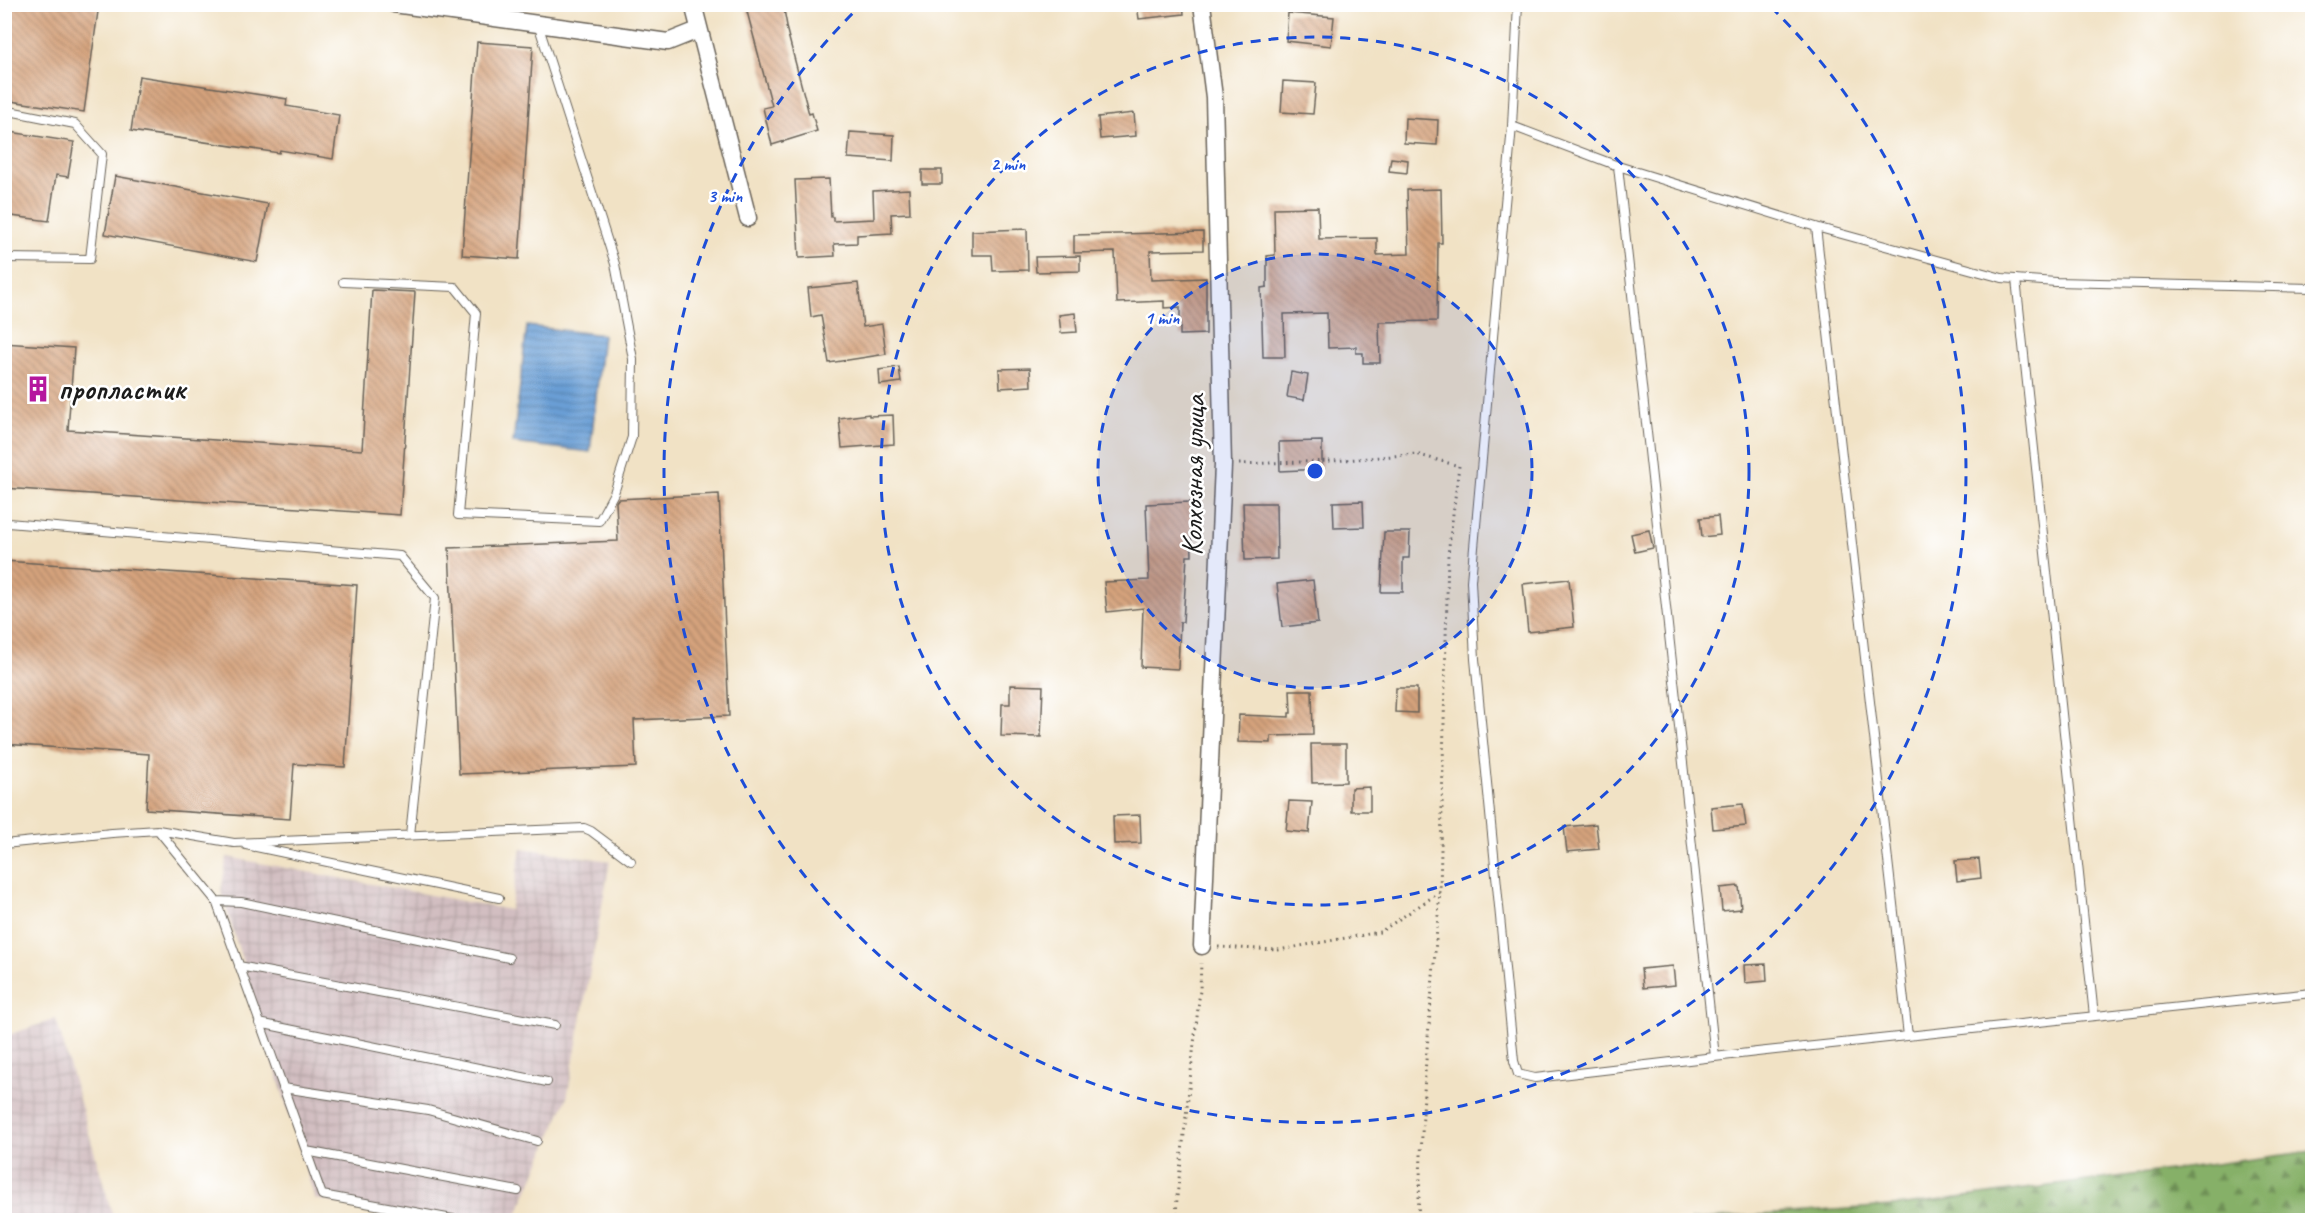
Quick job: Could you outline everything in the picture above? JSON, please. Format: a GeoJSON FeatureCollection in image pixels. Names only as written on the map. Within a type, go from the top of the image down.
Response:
{"type":"FeatureCollection","features":[{"type":"Feature","properties":{"kind":"street"},"geometry":{"type":"LineString","coordinates":[[394,4],[668,42],[698,30]]}},
{"type":"Feature","properties":{"kind":"street"},"geometry":{"type":"LineString","coordinates":[[693,4],[748,218]]}},
{"type":"Feature","properties":{"kind":"street","name":"Колхозная улица"},"geometry":{"type":"LineString","coordinates":[[1202,4],[1214,97],[1223,465],[1202,946]]}},
{"type":"Feature","properties":{"kind":"lane"},"geometry":{"type":"LineString","coordinates":[[1518,4],[1512,126],[1470,581],[1475,659],[1514,1061],[1518,1074],[1535,1078],[2313,993]]}},
{"type":"Feature","properties":{"kind":"lane"},"geometry":{"type":"LineString","coordinates":[[343,282],[455,288],[476,313],[458,515],[599,521],[615,493],[632,437],[633,360],[615,264],[538,24]]}},
{"type":"Feature","properties":{"kind":"lane"},"geometry":{"type":"LineString","coordinates":[[4,110],[75,123],[102,154],[90,259],[4,258]]}},
{"type":"Feature","properties":{"kind":"lane"},"geometry":{"type":"LineString","coordinates":[[1512,126],[1618,166],[1816,227],[2002,278],[2313,288]]}},
{"type":"Feature","properties":{"kind":"lane"},"geometry":{"type":"LineString","coordinates":[[1618,166],[1715,1057]]}},
{"type":"Feature","properties":{"kind":"lane"},"geometry":{"type":"LineString","coordinates":[[1816,227],[1908,1036]]}},
{"type":"Feature","properties":{"kind":"lane"},"geometry":{"type":"LineString","coordinates":[[2016,279],[2094,1016]]}},
{"type":"Feature","properties":{"kind":"lane"},"geometry":{"type":"LineString","coordinates":[[4,520],[8,523],[400,556],[435,598],[410,835]]}},
{"type":"Feature","properties":{"kind":"lane"},"geometry":{"type":"LineString","coordinates":[[234,843],[584,828],[631,861]]}},
{"type":"Feature","properties":{"kind":"lane"},"geometry":{"type":"LineString","coordinates":[[158,831],[216,901],[322,1195],[458,1221]]}},
{"type":"Feature","properties":{"kind":"lane"},"geometry":{"type":"LineString","coordinates":[[4,844],[112,833],[158,831],[234,843],[499,898]]}},
{"type":"Feature","properties":{"kind":"lane"},"geometry":{"type":"LineString","coordinates":[[216,901],[241,902],[509,958]]}},
{"type":"Feature","properties":{"kind":"lane"},"geometry":{"type":"LineString","coordinates":[[239,966],[555,1025]]}},
{"type":"Feature","properties":{"kind":"lane"},"geometry":{"type":"LineString","coordinates":[[259,1023],[547,1082]]}},
{"type":"Feature","properties":{"kind":"lane"},"geometry":{"type":"LineString","coordinates":[[283,1088],[428,1110],[537,1141]]}},
{"type":"Feature","properties":{"kind":"lane"},"geometry":{"type":"LineString","coordinates":[[306,1151],[518,1191]]}},
{"type":"Feature","properties":{"kind":"path"},"geometry":{"type":"LineString","coordinates":[[1223,465],[1332,461],[1416,454],[1459,466],[1448,554],[1440,892],[1425,1073],[1418,1218],[1412,1221]]}},
{"type":"Feature","properties":{"kind":"path"},"geometry":{"type":"LineString","coordinates":[[1176,1221],[1200,990],[1202,946],[1278,950],[1380,932],[1440,892]]}},
{"type":"Feature","properties":{"kind":"shaded area"},"geometry":{"type":"Polygon","coordinates":[[[521,848],[610,861],[567,1098],[515,1220],[430,1220],[315,1199],[221,891],[227,857],[510,910],[521,848]]]}},
{"type":"Feature","properties":{"kind":"shaded area"},"geometry":{"type":"Polygon","coordinates":[[[56,1019],[114,1220],[5,1220],[5,1036],[56,1019]]]}},
{"type":"Feature","properties":{"kind":"green space"},"geometry":{"type":"Polygon","coordinates":[[[2312,1151],[2312,1220],[1690,1220],[1905,1205],[2312,1151]]]}},
{"type":"Feature","properties":{"kind":"water"},"geometry":{"type":"Polygon","coordinates":[[[527,326],[603,335],[590,452],[513,443],[527,326]]]}},
{"type":"Feature","properties":{"kind":"building"},"geometry":{"type":"Polygon","coordinates":[[[7,4],[99,4],[84,112],[4,100],[4,20],[7,4]]]}},
{"type":"Feature","properties":{"kind":"building"},"geometry":{"type":"Polygon","coordinates":[[[745,4],[783,4],[786,27],[809,114],[812,113],[817,131],[772,145],[763,108],[772,106],[745,4]]]}},
{"type":"Feature","properties":{"kind":"building"},"geometry":{"type":"Polygon","coordinates":[[[1137,4],[1183,4],[1184,14],[1139,19],[1137,4]]]}},
{"type":"Feature","properties":{"kind":"building"},"geometry":{"type":"Polygon","coordinates":[[[1288,13],[1334,17],[1331,46],[1286,41],[1288,13]]]}},
{"type":"Feature","properties":{"kind":"building"},"geometry":{"type":"Polygon","coordinates":[[[477,42],[533,46],[519,259],[462,255],[477,42]]]}},
{"type":"Feature","properties":{"kind":"building"},"geometry":{"type":"Polygon","coordinates":[[[139,76],[287,99],[286,106],[339,115],[333,159],[131,131],[139,76]]]}},
{"type":"Feature","properties":{"kind":"building"},"geometry":{"type":"Polygon","coordinates":[[[1283,81],[1316,83],[1313,114],[1281,112],[1283,81]]]}},
{"type":"Feature","properties":{"kind":"building"},"geometry":{"type":"Polygon","coordinates":[[[1134,113],[1136,136],[1100,139],[1098,117],[1134,113]]]}},
{"type":"Feature","properties":{"kind":"building"},"geometry":{"type":"Polygon","coordinates":[[[1405,118],[1438,120],[1437,145],[1404,143],[1405,118]]]}},
{"type":"Feature","properties":{"kind":"building"},"geometry":{"type":"Polygon","coordinates":[[[4,131],[74,142],[68,177],[56,175],[49,221],[4,215],[9,168],[4,168],[4,131]]]}},
{"type":"Feature","properties":{"kind":"building"},"geometry":{"type":"Polygon","coordinates":[[[850,132],[894,135],[893,161],[848,158],[850,132]]]}},
{"type":"Feature","properties":{"kind":"building"},"geometry":{"type":"Polygon","coordinates":[[[1391,158],[1408,160],[1407,173],[1389,171],[1391,158]]]}},
{"type":"Feature","properties":{"kind":"building"},"geometry":{"type":"Polygon","coordinates":[[[922,170],[942,170],[942,184],[922,184],[922,170]]]}},
{"type":"Feature","properties":{"kind":"building"},"geometry":{"type":"Polygon","coordinates":[[[115,176],[268,204],[257,262],[105,234],[115,176]]]}},
{"type":"Feature","properties":{"kind":"building"},"geometry":{"type":"Polygon","coordinates":[[[829,179],[833,221],[874,219],[873,191],[909,189],[910,213],[891,214],[892,233],[857,235],[857,243],[834,244],[835,256],[799,258],[795,180],[829,179]]]}},
{"type":"Feature","properties":{"kind":"building"},"geometry":{"type":"Polygon","coordinates":[[[1441,189],[1442,243],[1438,243],[1437,321],[1379,322],[1380,363],[1363,363],[1363,353],[1356,353],[1356,347],[1328,348],[1327,313],[1284,314],[1285,357],[1263,357],[1261,288],[1267,287],[1267,256],[1275,255],[1274,208],[1318,207],[1319,239],[1377,238],[1377,255],[1409,254],[1407,190],[1441,189]]]}},
{"type":"Feature","properties":{"kind":"building"},"geometry":{"type":"Polygon","coordinates":[[[1027,229],[1028,270],[993,271],[992,255],[972,255],[972,231],[1027,229]]]}},
{"type":"Feature","properties":{"kind":"building"},"geometry":{"type":"Polygon","coordinates":[[[1203,232],[1203,250],[1150,251],[1151,280],[1206,278],[1206,334],[1180,335],[1180,307],[1164,308],[1164,301],[1117,303],[1115,252],[1074,253],[1074,235],[1203,232]]]}},
{"type":"Feature","properties":{"kind":"building"},"geometry":{"type":"Polygon","coordinates":[[[1080,256],[1080,271],[1036,272],[1035,257],[1080,256]]]}},
{"type":"Feature","properties":{"kind":"building"},"geometry":{"type":"Polygon","coordinates":[[[858,283],[863,327],[882,324],[886,354],[829,363],[821,315],[811,317],[808,288],[858,283]]]}},
{"type":"Feature","properties":{"kind":"building","name":"пропластик"},"geometry":{"type":"Polygon","coordinates":[[[372,290],[415,292],[400,515],[4,488],[4,343],[74,348],[68,430],[362,450],[372,290]]]}},
{"type":"Feature","properties":{"kind":"building"},"geometry":{"type":"Polygon","coordinates":[[[1075,313],[1077,332],[1061,333],[1059,315],[1075,313]]]}},
{"type":"Feature","properties":{"kind":"building"},"geometry":{"type":"Polygon","coordinates":[[[899,367],[901,382],[880,385],[879,370],[899,367]]]}},
{"type":"Feature","properties":{"kind":"building"},"geometry":{"type":"Polygon","coordinates":[[[1030,368],[1031,386],[1000,388],[999,369],[1030,368]]]}},
{"type":"Feature","properties":{"kind":"building"},"geometry":{"type":"Polygon","coordinates":[[[1291,372],[1308,375],[1304,400],[1287,397],[1291,372]]]}},
{"type":"Feature","properties":{"kind":"building"},"geometry":{"type":"Polygon","coordinates":[[[869,414],[869,416],[893,415],[894,444],[842,448],[839,418],[869,414]]]}},
{"type":"Feature","properties":{"kind":"building"},"geometry":{"type":"Polygon","coordinates":[[[1322,441],[1322,469],[1280,471],[1279,442],[1322,441]]]}},
{"type":"Feature","properties":{"kind":"building"},"geometry":{"type":"Polygon","coordinates":[[[719,494],[729,716],[634,720],[636,767],[459,774],[449,548],[618,541],[616,502],[618,499],[719,494]]]}},
{"type":"Feature","properties":{"kind":"building"},"geometry":{"type":"Polygon","coordinates":[[[1363,501],[1364,527],[1334,528],[1333,502],[1363,501]]]}},
{"type":"Feature","properties":{"kind":"building"},"geometry":{"type":"Polygon","coordinates":[[[1190,502],[1192,556],[1187,556],[1178,669],[1141,667],[1143,608],[1107,612],[1104,582],[1149,580],[1146,504],[1190,502]]]}},
{"type":"Feature","properties":{"kind":"building"},"geometry":{"type":"Polygon","coordinates":[[[1243,503],[1276,503],[1277,559],[1245,560],[1243,503]]]}},
{"type":"Feature","properties":{"kind":"building"},"geometry":{"type":"Polygon","coordinates":[[[1718,516],[1720,535],[1702,537],[1700,518],[1718,516]]]}},
{"type":"Feature","properties":{"kind":"building"},"geometry":{"type":"Polygon","coordinates":[[[1649,530],[1653,548],[1635,552],[1631,534],[1649,530]]]}},
{"type":"Feature","properties":{"kind":"building"},"geometry":{"type":"Polygon","coordinates":[[[1384,532],[1410,532],[1409,558],[1403,558],[1403,592],[1381,592],[1384,532]]]}},
{"type":"Feature","properties":{"kind":"building"},"geometry":{"type":"Polygon","coordinates":[[[4,561],[357,585],[345,767],[294,764],[290,819],[146,809],[149,754],[4,744],[4,561]]]}},
{"type":"Feature","properties":{"kind":"building"},"geometry":{"type":"Polygon","coordinates":[[[1569,579],[1574,627],[1528,632],[1523,584],[1569,579]]]}},
{"type":"Feature","properties":{"kind":"building"},"geometry":{"type":"Polygon","coordinates":[[[1313,580],[1318,623],[1282,627],[1277,584],[1313,580]]]}},
{"type":"Feature","properties":{"kind":"building"},"geometry":{"type":"Polygon","coordinates":[[[1010,685],[1043,686],[1041,737],[1001,736],[1002,704],[1010,704],[1010,685]]]}},
{"type":"Feature","properties":{"kind":"building"},"geometry":{"type":"Polygon","coordinates":[[[1396,688],[1417,688],[1417,713],[1395,712],[1396,688]]]}},
{"type":"Feature","properties":{"kind":"building"},"geometry":{"type":"Polygon","coordinates":[[[1290,690],[1312,690],[1313,735],[1271,736],[1271,743],[1238,742],[1239,715],[1289,717],[1291,713],[1290,690]]]}},
{"type":"Feature","properties":{"kind":"building"},"geometry":{"type":"Polygon","coordinates":[[[1311,744],[1346,744],[1346,782],[1312,783],[1311,744]]]}},
{"type":"Feature","properties":{"kind":"building"},"geometry":{"type":"Polygon","coordinates":[[[1370,787],[1370,811],[1351,811],[1351,788],[1370,787]]]}},
{"type":"Feature","properties":{"kind":"building"},"geometry":{"type":"Polygon","coordinates":[[[1289,801],[1312,802],[1309,833],[1286,831],[1289,801]]]}},
{"type":"Feature","properties":{"kind":"building"},"geometry":{"type":"Polygon","coordinates":[[[1743,804],[1746,826],[1713,829],[1711,807],[1743,804]]]}},
{"type":"Feature","properties":{"kind":"building"},"geometry":{"type":"Polygon","coordinates":[[[1140,815],[1141,843],[1114,844],[1113,816],[1140,815]]]}},
{"type":"Feature","properties":{"kind":"building"},"geometry":{"type":"Polygon","coordinates":[[[1596,824],[1599,849],[1567,852],[1564,827],[1596,824]]]}},
{"type":"Feature","properties":{"kind":"building"},"geometry":{"type":"Polygon","coordinates":[[[1979,859],[1981,878],[1957,881],[1955,861],[1979,859]]]}},
{"type":"Feature","properties":{"kind":"building"},"geometry":{"type":"Polygon","coordinates":[[[1739,886],[1741,909],[1722,911],[1720,888],[1739,886]]]}},
{"type":"Feature","properties":{"kind":"building"},"geometry":{"type":"Polygon","coordinates":[[[1766,964],[1767,981],[1745,983],[1744,965],[1766,964]]]}},
{"type":"Feature","properties":{"kind":"building"},"geometry":{"type":"Polygon","coordinates":[[[1673,966],[1675,985],[1643,988],[1641,969],[1673,966]]]}},
{"type":"Feature","properties":{"kind":"place","name":"пропластик"},"geometry":{"type":"Point","coordinates":[38,389]}}]}
